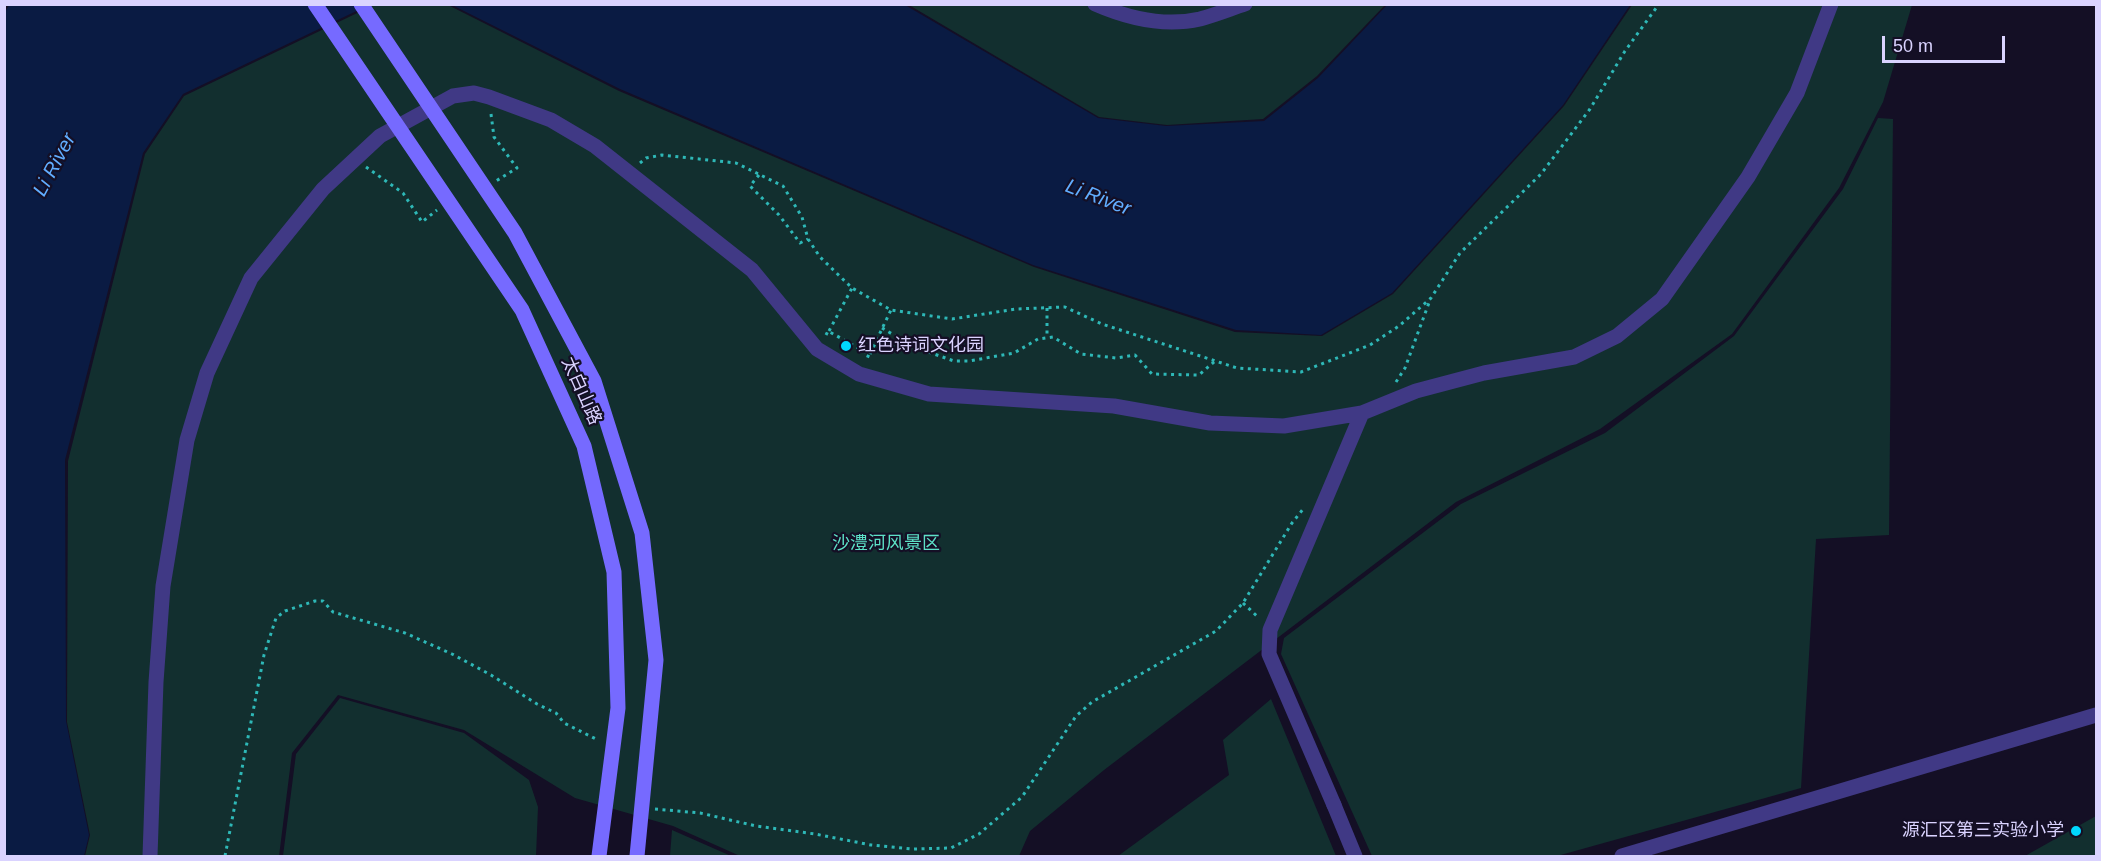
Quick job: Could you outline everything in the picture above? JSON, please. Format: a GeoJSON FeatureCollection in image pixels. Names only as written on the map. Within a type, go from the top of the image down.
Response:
{"type":"FeatureCollection","features":[{"type":"Feature","properties":{"kind":"main road","name":"太白山路"},"geometry":{"type":"LineString","coordinates":[[315,4],[522,310],[584,446],[614,572],[618,708],[599,856]]}},
{"type":"Feature","properties":{"kind":"main road","name":"太白山路"},"geometry":{"type":"LineString","coordinates":[[361,4],[515,233],[594,381],[642,532],[656,660],[637,856]]}},
{"type":"Feature","properties":{"kind":"street"},"geometry":{"type":"LineString","coordinates":[[1095,4],[1121,14],[1155,22],[1199,19],[1245,4]]}},
{"type":"Feature","properties":{"kind":"street"},"geometry":{"type":"LineString","coordinates":[[150,856],[162,586],[187,440],[207,373],[251,278],[323,189],[380,136],[453,96],[474,93],[489,97],[551,120],[595,146],[752,270],[817,349],[859,374],[929,394],[1114,406],[1210,423],[1284,426],[1362,413],[1416,391],[1484,373],[1574,357],[1617,336],[1662,299],[1748,177],[1797,93],[1831,4]]}},
{"type":"Feature","properties":{"kind":"street"},"geometry":{"type":"LineString","coordinates":[[1355,856],[1269,654],[1270,630],[1362,413]]}},
{"type":"Feature","properties":{"kind":"street"},"geometry":{"type":"LineString","coordinates":[[1622,856],[2097,715]]}},
{"type":"Feature","properties":{"kind":"path"},"geometry":{"type":"LineString","coordinates":[[1382,404],[1405,368],[1431,298],[1460,253],[1541,174],[1590,109],[1625,51],[1659,4]]}},
{"type":"Feature","properties":{"kind":"path"},"geometry":{"type":"LineString","coordinates":[[485,187],[517,168],[494,137],[489,97]]}},
{"type":"Feature","properties":{"kind":"path"},"geometry":{"type":"LineString","coordinates":[[628,174],[646,158],[662,154],[736,164],[783,186],[802,216],[808,239],[820,257],[852,288],[891,309],[952,319],[1016,309],[1065,307],[1101,324],[1237,368],[1301,372],[1370,345],[1399,326],[1431,298]]}},
{"type":"Feature","properties":{"kind":"path"},"geometry":{"type":"LineString","coordinates":[[357,157],[365,167],[403,193],[422,222]]}},
{"type":"Feature","properties":{"kind":"path"},"geometry":{"type":"LineString","coordinates":[[759,175],[750,186],[779,215],[800,243],[808,239]]}},
{"type":"Feature","properties":{"kind":"path"},"geometry":{"type":"LineString","coordinates":[[828,331],[852,288]]}},
{"type":"Feature","properties":{"kind":"path"},"geometry":{"type":"LineString","coordinates":[[1047,308],[1047,338]]}},
{"type":"Feature","properties":{"kind":"path"},"geometry":{"type":"LineString","coordinates":[[870,354],[891,309]]}},
{"type":"Feature","properties":{"kind":"path"},"geometry":{"type":"LineString","coordinates":[[882,328],[914,347],[954,361],[969,362],[1014,353],[1038,339],[1053,337],[1082,354],[1116,358],[1135,356],[1152,374],[1199,375],[1215,362]]}},
{"type":"Feature","properties":{"kind":"path"},"geometry":{"type":"LineString","coordinates":[[641,808],[700,813],[756,826],[871,845],[913,849],[951,848],[979,834],[1022,797],[1076,716],[1092,702],[1216,631],[1243,603],[1292,523],[1308,504]]}},
{"type":"Feature","properties":{"kind":"path"},"geometry":{"type":"LineString","coordinates":[[225,856],[264,655],[276,618],[285,611],[315,601],[323,601],[333,612],[405,633],[452,654],[537,704],[555,712],[564,723],[613,747]]}},
{"type":"Feature","properties":{"kind":"path"},"geometry":{"type":"LineString","coordinates":[[1243,603],[1270,630]]}},
{"type":"Feature","properties":{"kind":"green space","name":"沙澧河风景区"},"geometry":{"type":"Polygon","coordinates":[[[374,5],[448,5],[619,91],[1034,267],[1235,332],[1322,336],[1393,294],[1564,106],[1632,5],[1912,5],[1883,102],[1839,188],[1732,334],[1600,429],[1456,502],[1104,770],[1030,831],[1019,856],[740,856],[673,826],[575,798],[464,730],[338,695],[292,753],[279,856],[85,856],[90,835],[67,722],[68,461],[145,154],[184,96],[374,5]]]}},
{"type":"Feature","properties":{"kind":"green space"},"geometry":{"type":"Polygon","coordinates":[[[909,5],[1385,5],[1317,76],[1263,119],[1167,125],[1099,117],[909,5]]]}},
{"type":"Feature","properties":{"kind":"green space"},"geometry":{"type":"Polygon","coordinates":[[[1878,118],[1893,119],[1889,535],[1816,539],[1801,788],[1557,856],[1372,856],[1281,654],[1284,638],[1461,504],[1605,433],[1734,336],[1843,189],[1878,118]]]}},
{"type":"Feature","properties":{"kind":"green space"},"geometry":{"type":"Polygon","coordinates":[[[340,698],[464,733],[529,780],[538,807],[536,856],[283,856],[296,754],[340,698]]]}},
{"type":"Feature","properties":{"kind":"green space"},"geometry":{"type":"Polygon","coordinates":[[[1271,699],[1336,856],[1118,856],[1229,775],[1223,740],[1271,699]]]}},
{"type":"Feature","properties":{"kind":"green space","name":"源汇区第三实验小学"},"geometry":{"type":"Polygon","coordinates":[[[2096,816],[2096,856],[2025,856],[2096,816]]]}},
{"type":"Feature","properties":{"kind":"green space"},"geometry":{"type":"Polygon","coordinates":[[[672,830],[731,856],[670,856],[672,830]]]}},
{"type":"Feature","properties":{"kind":"water","name":"Li River"},"geometry":{"type":"Polygon","coordinates":[[[10,4],[369,5],[183,94],[143,153],[65,460],[66,721],[89,835],[84,856],[5,856],[5,12],[10,4]]]}},
{"type":"Feature","properties":{"kind":"water","name":"Li River"},"geometry":{"type":"Polygon","coordinates":[[[452,5],[905,5],[1098,118],[1166,126],[1264,121],[1318,78],[1387,5],[1630,5],[1563,105],[1392,293],[1321,335],[1236,330],[1033,265],[620,89],[452,5]]]}},
{"type":"Feature","properties":{"kind":"place","name":"红色诗词文化园"},"geometry":{"type":"Point","coordinates":[846,346]}},
{"type":"Feature","properties":{"kind":"place","name":"源汇区第三实验小学"},"geometry":{"type":"Point","coordinates":[2076,831]}}]}
